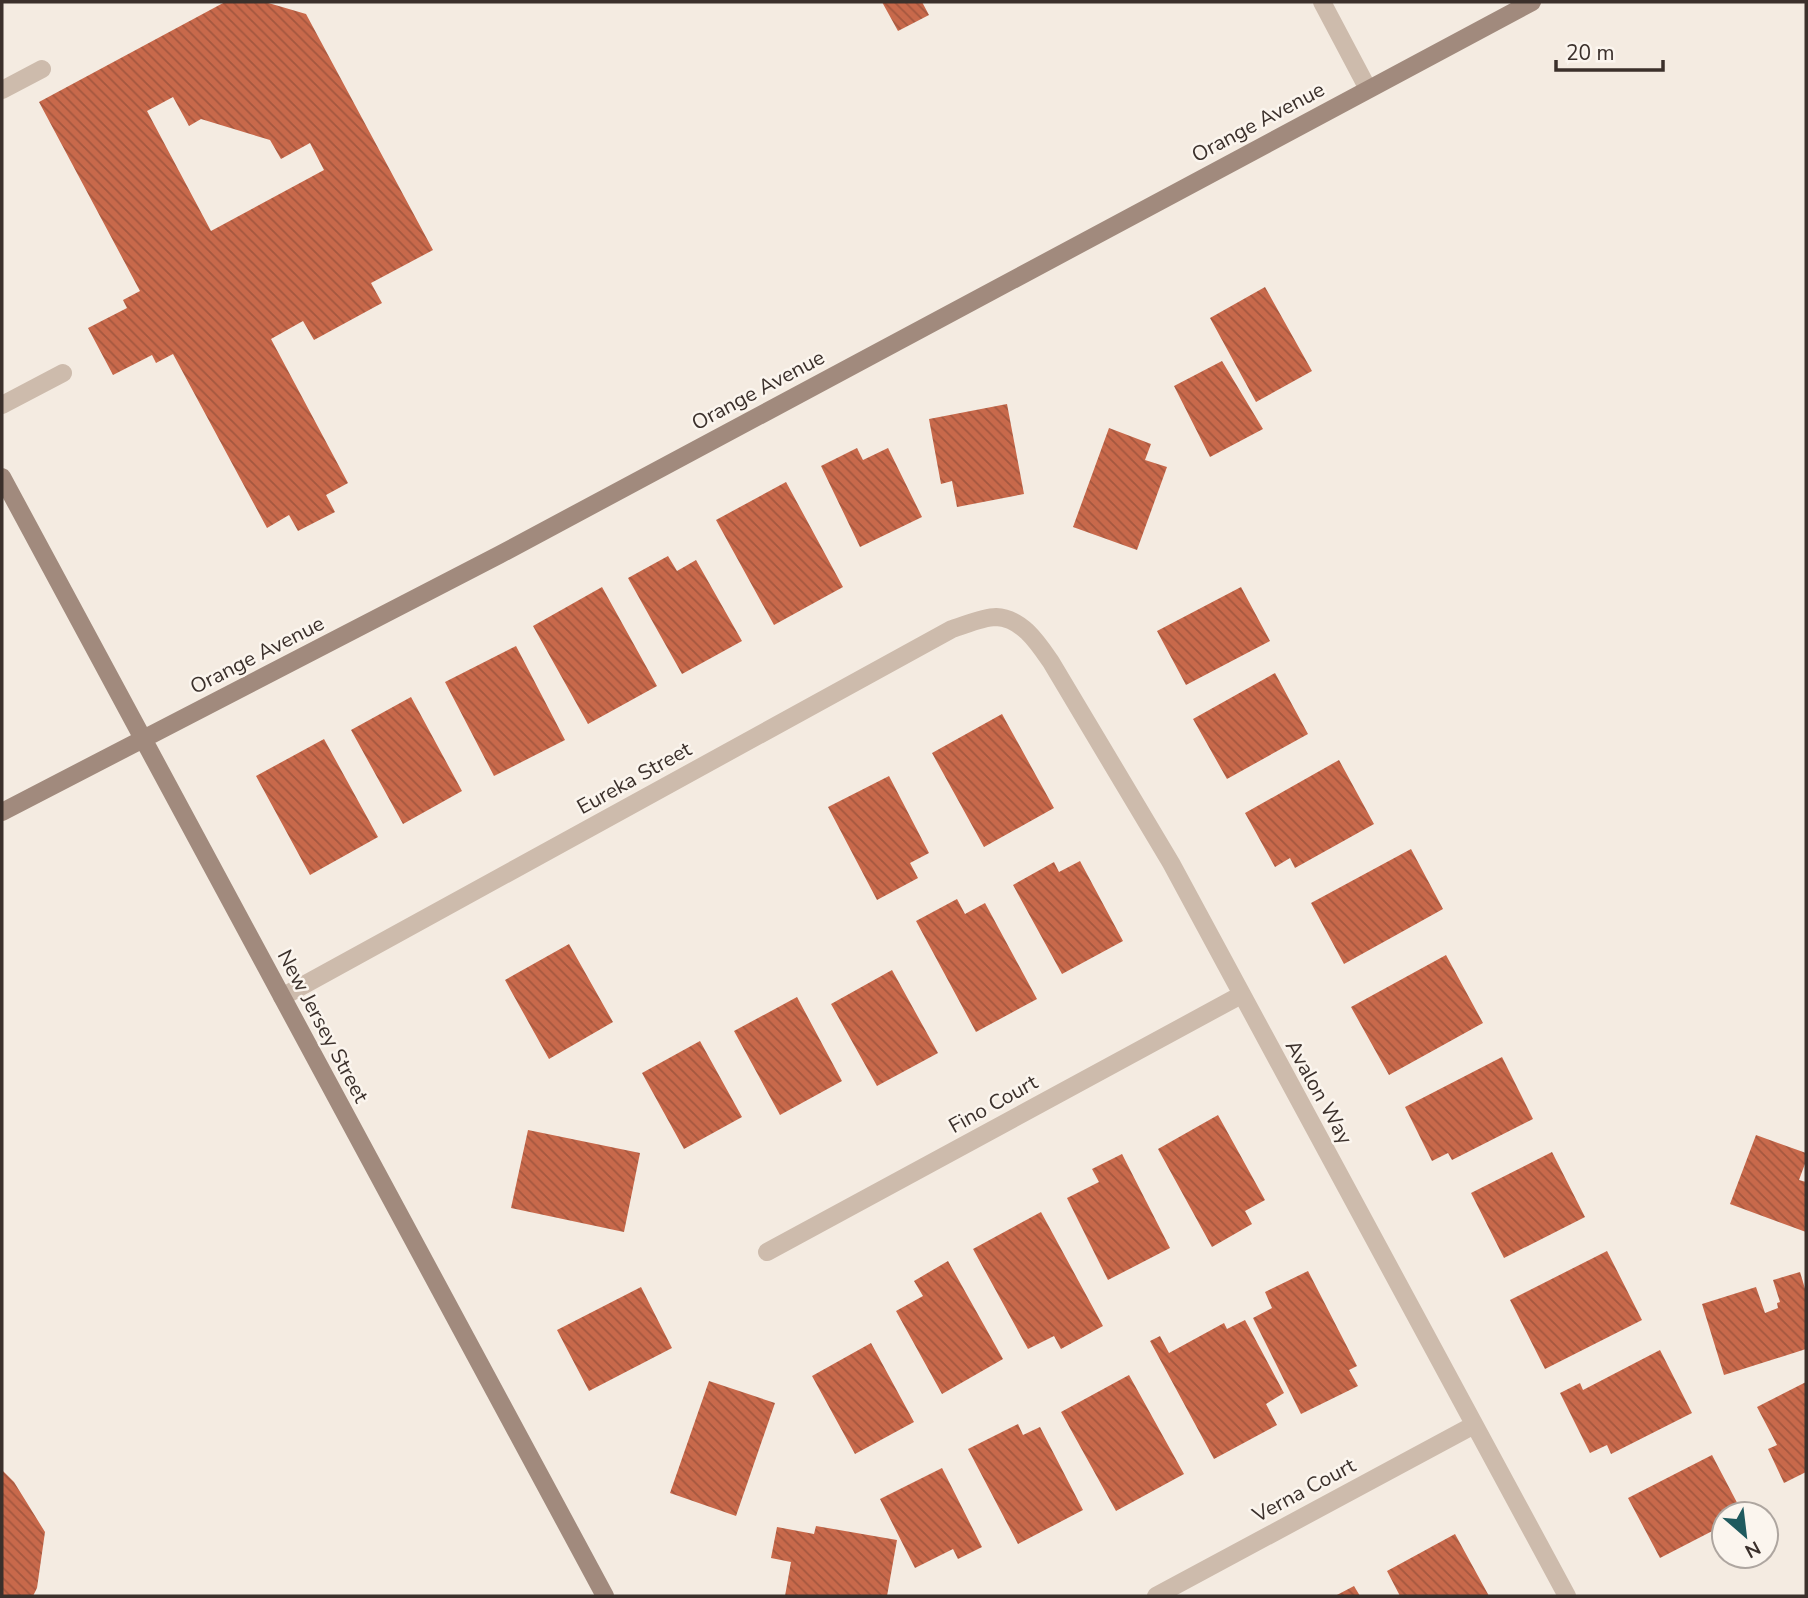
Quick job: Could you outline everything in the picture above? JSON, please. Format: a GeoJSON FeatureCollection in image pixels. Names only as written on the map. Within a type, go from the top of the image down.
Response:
{"type":"FeatureCollection","features":[{"type":"Feature","properties":{"kind":"street"},"geometry":{"type":"LineString","coordinates":[[1322,2],[1368,89]]}},
{"type":"Feature","properties":{"kind":"street","name":"Orange Avenue"},"geometry":{"type":"LineString","coordinates":[[2,813],[512,548],[1532,2]]}},
{"type":"Feature","properties":{"kind":"street"},"geometry":{"type":"LineString","coordinates":[[2,90],[42,69]]}},
{"type":"Feature","properties":{"kind":"street"},"geometry":{"type":"LineString","coordinates":[[2,405],[63,373]]}},
{"type":"Feature","properties":{"kind":"street","name":"New Jersey Street"},"geometry":{"type":"LineString","coordinates":[[2,477],[605,1596]]}},
{"type":"Feature","properties":{"kind":"street","name":"Eureka Street"},"geometry":{"type":"LineString","coordinates":[[282,997],[952,629],[996,617],[1014,622]]}},
{"type":"Feature","properties":{"kind":"street","name":"Avalon Way"},"geometry":{"type":"LineString","coordinates":[[1014,622],[1031,634],[1052,662],[1171,863],[1567,1596]]}},
{"type":"Feature","properties":{"kind":"street","name":"Fino Court"},"geometry":{"type":"LineString","coordinates":[[767,1252],[1241,995]]}},
{"type":"Feature","properties":{"kind":"street","name":"Verna Court"},"geometry":{"type":"LineString","coordinates":[[1156,1596],[1474,1425]]}},
{"type":"Feature","properties":{"kind":"building"},"geometry":{"type":"Polygon","coordinates":[[[225,2],[265,2],[306,14],[433,250],[371,283],[382,303],[314,340],[303,321],[271,339],[348,483],[326,495],[335,512],[298,531],[289,515],[267,528],[173,354],[156,363],[152,355],[113,375],[88,328],[127,308],[123,300],[140,291],[39,102],[225,2]],[[173,97],[147,111],[211,231],[324,170],[310,143],[281,159],[270,140],[201,119],[189,126],[173,97]]]}},
{"type":"Feature","properties":{"kind":"building"},"geometry":{"type":"Polygon","coordinates":[[[882,2],[922,2],[929,15],[898,31],[882,2]]]}},
{"type":"Feature","properties":{"kind":"building"},"geometry":{"type":"Polygon","coordinates":[[[1265,287],[1312,371],[1256,402],[1210,318],[1265,287]]]}},
{"type":"Feature","properties":{"kind":"building"},"geometry":{"type":"Polygon","coordinates":[[[1222,361],[1263,429],[1210,457],[1174,386],[1222,361]]]}},
{"type":"Feature","properties":{"kind":"building"},"geometry":{"type":"Polygon","coordinates":[[[1007,404],[1024,494],[957,507],[952,481],[941,484],[929,419],[1007,404]]]}},
{"type":"Feature","properties":{"kind":"building"},"geometry":{"type":"Polygon","coordinates":[[[1109,428],[1151,444],[1145,460],[1167,467],[1137,550],[1073,527],[1109,428]]]}},
{"type":"Feature","properties":{"kind":"building"},"geometry":{"type":"Polygon","coordinates":[[[857,448],[863,460],[888,448],[922,517],[860,547],[821,466],[857,448]]]}},
{"type":"Feature","properties":{"kind":"building"},"geometry":{"type":"Polygon","coordinates":[[[786,482],[843,587],[774,625],[716,520],[786,482]]]}},
{"type":"Feature","properties":{"kind":"building"},"geometry":{"type":"Polygon","coordinates":[[[668,556],[677,571],[696,560],[742,641],[682,674],[628,578],[668,556]]]}},
{"type":"Feature","properties":{"kind":"building"},"geometry":{"type":"Polygon","coordinates":[[[602,587],[657,686],[588,724],[533,626],[602,587]]]}},
{"type":"Feature","properties":{"kind":"building"},"geometry":{"type":"Polygon","coordinates":[[[1241,587],[1270,641],[1186,685],[1157,631],[1241,587]]]}},
{"type":"Feature","properties":{"kind":"building"},"geometry":{"type":"Polygon","coordinates":[[[516,646],[565,740],[494,776],[445,682],[516,646]]]}},
{"type":"Feature","properties":{"kind":"building"},"geometry":{"type":"Polygon","coordinates":[[[1275,673],[1308,734],[1227,779],[1193,719],[1275,673]]]}},
{"type":"Feature","properties":{"kind":"building"},"geometry":{"type":"Polygon","coordinates":[[[411,697],[462,791],[403,824],[351,730],[411,697]]]}},
{"type":"Feature","properties":{"kind":"building"},"geometry":{"type":"Polygon","coordinates":[[[1002,714],[1054,808],[984,847],[932,753],[1002,714]]]}},
{"type":"Feature","properties":{"kind":"building"},"geometry":{"type":"Polygon","coordinates":[[[324,739],[378,837],[310,875],[256,776],[324,739]]]}},
{"type":"Feature","properties":{"kind":"building"},"geometry":{"type":"Polygon","coordinates":[[[1339,760],[1374,824],[1295,868],[1290,858],[1275,867],[1245,813],[1339,760]]]}},
{"type":"Feature","properties":{"kind":"building"},"geometry":{"type":"Polygon","coordinates":[[[889,776],[929,853],[910,863],[918,878],[877,900],[828,807],[889,776]]]}},
{"type":"Feature","properties":{"kind":"building"},"geometry":{"type":"Polygon","coordinates":[[[1411,849],[1443,909],[1344,964],[1311,903],[1411,849]]]}},
{"type":"Feature","properties":{"kind":"building"},"geometry":{"type":"Polygon","coordinates":[[[1080,861],[1123,941],[1062,974],[1013,885],[1054,862],[1059,872],[1080,861]]]}},
{"type":"Feature","properties":{"kind":"building"},"geometry":{"type":"Polygon","coordinates":[[[957,899],[965,914],[985,903],[1037,999],[976,1032],[916,921],[957,899]]]}},
{"type":"Feature","properties":{"kind":"building"},"geometry":{"type":"Polygon","coordinates":[[[569,944],[613,1022],[549,1059],[505,980],[569,944]]]}},
{"type":"Feature","properties":{"kind":"building"},"geometry":{"type":"Polygon","coordinates":[[[1446,955],[1483,1023],[1389,1075],[1351,1007],[1446,955]]]}},
{"type":"Feature","properties":{"kind":"building"},"geometry":{"type":"Polygon","coordinates":[[[892,970],[938,1053],[877,1086],[831,1004],[892,970]]]}},
{"type":"Feature","properties":{"kind":"building"},"geometry":{"type":"Polygon","coordinates":[[[797,997],[842,1081],[780,1115],[734,1031],[797,997]]]}},
{"type":"Feature","properties":{"kind":"building"},"geometry":{"type":"Polygon","coordinates":[[[700,1041],[742,1117],[684,1149],[642,1073],[700,1041]]]}},
{"type":"Feature","properties":{"kind":"building"},"geometry":{"type":"Polygon","coordinates":[[[1502,1057],[1533,1119],[1452,1160],[1448,1153],[1432,1161],[1405,1107],[1502,1057]]]}},
{"type":"Feature","properties":{"kind":"building"},"geometry":{"type":"Polygon","coordinates":[[[1218,1115],[1265,1200],[1245,1211],[1252,1224],[1212,1247],[1158,1149],[1218,1115]]]}},
{"type":"Feature","properties":{"kind":"building"},"geometry":{"type":"Polygon","coordinates":[[[528,1130],[640,1153],[624,1232],[511,1208],[528,1130]]]}},
{"type":"Feature","properties":{"kind":"building"},"geometry":{"type":"Polygon","coordinates":[[[1756,1135],[1806,1153],[1799,1180],[1806,1182],[1806,1232],[1730,1204],[1756,1135]]]}},
{"type":"Feature","properties":{"kind":"building"},"geometry":{"type":"Polygon","coordinates":[[[1552,1152],[1585,1217],[1504,1258],[1471,1193],[1552,1152]]]}},
{"type":"Feature","properties":{"kind":"building"},"geometry":{"type":"Polygon","coordinates":[[[1122,1154],[1170,1248],[1108,1280],[1067,1198],[1099,1182],[1092,1169],[1122,1154]]]}},
{"type":"Feature","properties":{"kind":"building"},"geometry":{"type":"Polygon","coordinates":[[[1041,1212],[1103,1326],[1061,1349],[1054,1336],[1028,1349],[973,1249],[1041,1212]]]}},
{"type":"Feature","properties":{"kind":"building"},"geometry":{"type":"Polygon","coordinates":[[[1607,1251],[1642,1320],[1545,1369],[1510,1300],[1607,1251]]]}},
{"type":"Feature","properties":{"kind":"building"},"geometry":{"type":"Polygon","coordinates":[[[948,1261],[1003,1359],[942,1394],[896,1311],[923,1296],[914,1281],[948,1261]]]}},
{"type":"Feature","properties":{"kind":"building"},"geometry":{"type":"Polygon","coordinates":[[[1308,1271],[1357,1366],[1349,1370],[1358,1386],[1301,1414],[1253,1318],[1272,1308],[1265,1292],[1308,1271]]]}},
{"type":"Feature","properties":{"kind":"building"},"geometry":{"type":"Polygon","coordinates":[[[1800,1272],[1806,1292],[1806,1349],[1724,1375],[1702,1304],[1756,1287],[1765,1313],[1778,1308],[1777,1303],[1780,1302],[1773,1280],[1800,1272]]]}},
{"type":"Feature","properties":{"kind":"building"},"geometry":{"type":"Polygon","coordinates":[[[641,1287],[672,1348],[589,1391],[557,1330],[641,1287]]]}},
{"type":"Feature","properties":{"kind":"building"},"geometry":{"type":"Polygon","coordinates":[[[1245,1320],[1284,1393],[1266,1404],[1277,1425],[1214,1459],[1150,1341],[1160,1336],[1169,1353],[1224,1323],[1227,1329],[1245,1320]]]}},
{"type":"Feature","properties":{"kind":"building"},"geometry":{"type":"Polygon","coordinates":[[[871,1343],[914,1422],[855,1454],[812,1376],[871,1343]]]}},
{"type":"Feature","properties":{"kind":"building"},"geometry":{"type":"Polygon","coordinates":[[[1660,1350],[1692,1413],[1611,1454],[1607,1445],[1590,1453],[1560,1393],[1580,1383],[1583,1390],[1660,1350]]]}},
{"type":"Feature","properties":{"kind":"building"},"geometry":{"type":"Polygon","coordinates":[[[1129,1375],[1184,1474],[1116,1511],[1061,1412],[1129,1375]]]}},
{"type":"Feature","properties":{"kind":"building"},"geometry":{"type":"Polygon","coordinates":[[[709,1381],[775,1403],[736,1516],[670,1493],[709,1381]]]}},
{"type":"Feature","properties":{"kind":"building"},"geometry":{"type":"Polygon","coordinates":[[[1806,1382],[1806,1472],[1784,1483],[1768,1449],[1777,1445],[1757,1407],[1806,1382]]]}},
{"type":"Feature","properties":{"kind":"building"},"geometry":{"type":"Polygon","coordinates":[[[1018,1424],[1023,1435],[1040,1427],[1083,1510],[1018,1544],[968,1449],[1018,1424]]]}},
{"type":"Feature","properties":{"kind":"building"},"geometry":{"type":"Polygon","coordinates":[[[1712,1455],[1736,1500],[1710,1500],[1710,1532],[1660,1558],[1628,1498],[1712,1455]]]}},
{"type":"Feature","properties":{"kind":"building"},"geometry":{"type":"Polygon","coordinates":[[[942,1468],[982,1547],[958,1559],[953,1549],[915,1568],[880,1499],[942,1468]]]}},
{"type":"Feature","properties":{"kind":"building"},"geometry":{"type":"Polygon","coordinates":[[[2,1470],[14,1482],[45,1532],[37,1588],[33,1596],[2,1596],[2,1470]]]}},
{"type":"Feature","properties":{"kind":"building"},"geometry":{"type":"Polygon","coordinates":[[[816,1526],[897,1540],[887,1596],[785,1596],[791,1562],[771,1558],[777,1527],[814,1534],[816,1526]]]}},
{"type":"Feature","properties":{"kind":"building"},"geometry":{"type":"Polygon","coordinates":[[[1455,1534],[1489,1596],[1400,1596],[1387,1571],[1455,1534]]]}},
{"type":"Feature","properties":{"kind":"building"},"geometry":{"type":"Polygon","coordinates":[[[1354,1586],[1360,1596],[1335,1596],[1354,1586]]]}}]}
